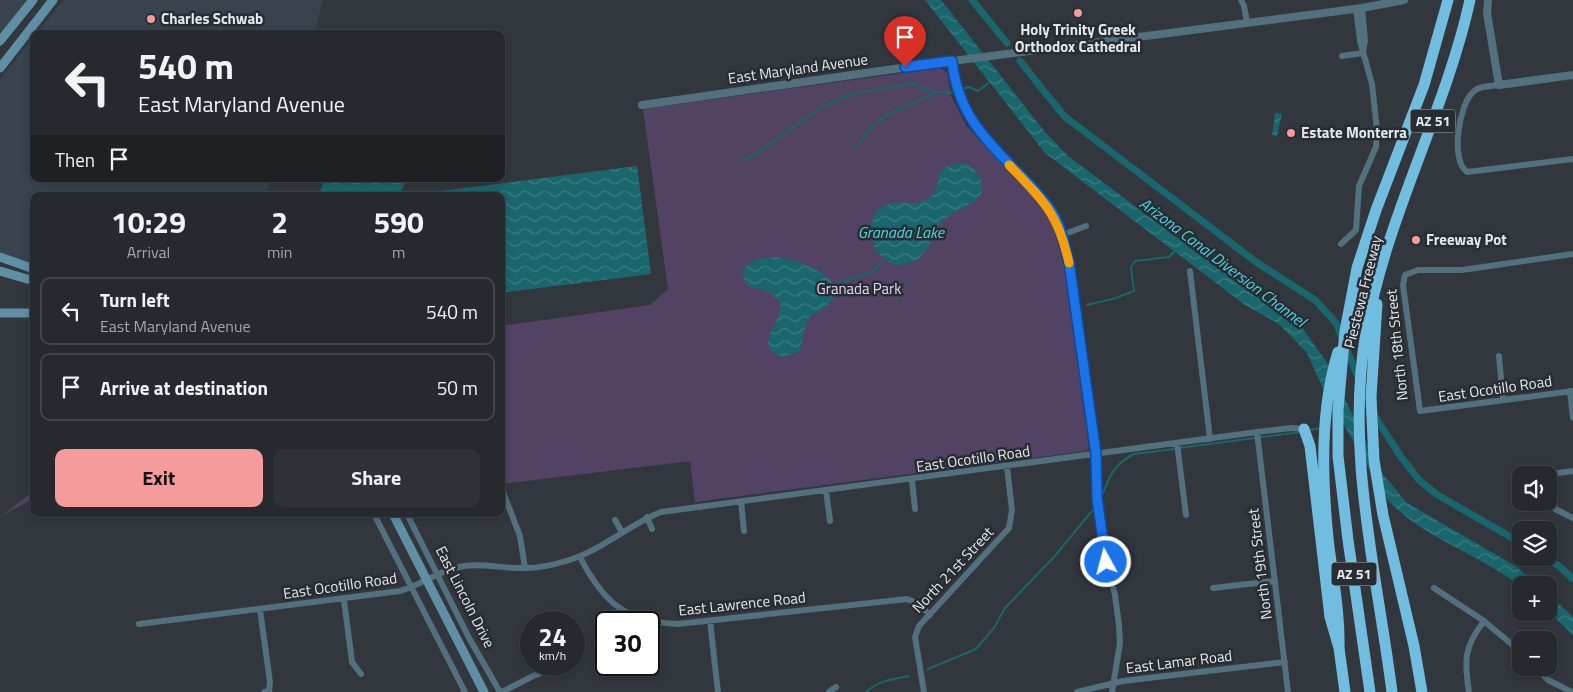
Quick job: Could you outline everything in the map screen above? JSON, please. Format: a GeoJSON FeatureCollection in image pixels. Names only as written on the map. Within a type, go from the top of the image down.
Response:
{"type":"FeatureCollection","features":[{"type":"Feature","properties":{"kind":"highway","name":"Piestewa Freeway"},"geometry":{"type":"LineString","coordinates":[[1370,692],[1338,456],[1338,410],[1345,331],[1349,301],[1376,210],[1424,85],[1448,0]]}},
{"type":"Feature","properties":{"kind":"highway","name":"Piestewa Freeway"},"geometry":{"type":"LineString","coordinates":[[1392,692],[1361,479],[1358,416],[1366,331],[1398,217],[1453,64],[1470,0]]}},
{"type":"Feature","properties":{"kind":"highway"},"geometry":{"type":"LineString","coordinates":[[1376,290],[1378,314],[1370,397],[1374,460],[1379,497],[1414,646],[1422,692]]}},
{"type":"Feature","properties":{"kind":"highway"},"geometry":{"type":"LineString","coordinates":[[1339,648],[1340,617],[1326,502],[1325,444],[1333,369],[1345,331]]}},
{"type":"Feature","properties":{"kind":"highway"},"geometry":{"type":"LineString","coordinates":[[1304,429],[1310,446],[1330,617],[1339,648],[1345,692]]}},
{"type":"Feature","properties":{"kind":"main road"},"geometry":{"type":"LineString","coordinates":[[0,40],[33,0]]}},
{"type":"Feature","properties":{"kind":"main road"},"geometry":{"type":"LineString","coordinates":[[0,68],[53,0]]}},
{"type":"Feature","properties":{"kind":"main road"},"geometry":{"type":"LineString","coordinates":[[0,256],[30,267]]}},
{"type":"Feature","properties":{"kind":"main road"},"geometry":{"type":"LineString","coordinates":[[0,271],[30,280]]}},
{"type":"Feature","properties":{"kind":"main road"},"geometry":{"type":"LineString","coordinates":[[0,313],[30,313]]}},
{"type":"Feature","properties":{"kind":"main road","name":"East Lincoln Drive"},"geometry":{"type":"LineString","coordinates":[[395,517],[484,692]]}},
{"type":"Feature","properties":{"kind":"street","name":"East Maryland Avenue"},"geometry":{"type":"LineString","coordinates":[[642,105],[970,58],[1359,8],[1404,0]]}},
{"type":"Feature","properties":{"kind":"street"},"geometry":{"type":"LineString","coordinates":[[1488,0],[1487,12],[1499,85]]}},
{"type":"Feature","properties":{"kind":"street"},"geometry":{"type":"LineString","coordinates":[[1244,2],[1247,22]]}},
{"type":"Feature","properties":{"kind":"street"},"geometry":{"type":"LineString","coordinates":[[1341,244],[1356,230],[1356,201],[1359,186],[1377,141],[1372,84],[1363,53],[1359,8]]}},
{"type":"Feature","properties":{"kind":"street"},"geometry":{"type":"LineString","coordinates":[[1342,56],[1363,53]]}},
{"type":"Feature","properties":{"kind":"street"},"geometry":{"type":"LineString","coordinates":[[952,61],[957,91],[969,118],[1048,206],[1062,235],[1069,262],[1096,454],[1097,498],[1106,562],[1115,595],[1119,625],[1120,643],[1112,692]]}},
{"type":"Feature","properties":{"kind":"street"},"geometry":{"type":"LineString","coordinates":[[1573,75],[1477,89],[1470,95],[1458,126],[1457,141],[1460,160],[1464,170],[1467,172],[1573,159]]}},
{"type":"Feature","properties":{"kind":"street"},"geometry":{"type":"LineString","coordinates":[[1062,235],[1086,226]]}},
{"type":"Feature","properties":{"kind":"street","name":"North 18th Street"},"geometry":{"type":"LineString","coordinates":[[1420,411],[1403,285],[1405,274],[1418,270],[1462,270],[1573,254]]}},
{"type":"Feature","properties":{"kind":"street"},"geometry":{"type":"LineString","coordinates":[[1190,271],[1210,439]]}},
{"type":"Feature","properties":{"kind":"street"},"geometry":{"type":"LineString","coordinates":[[1499,356],[1503,400]]}},
{"type":"Feature","properties":{"kind":"street"},"geometry":{"type":"LineString","coordinates":[[1571,391],[1573,418]]}},
{"type":"Feature","properties":{"kind":"street","name":"East Ocotillo Road"},"geometry":{"type":"LineString","coordinates":[[1420,411],[1571,391]]}},
{"type":"Feature","properties":{"kind":"street","name":"East Ocotillo Road"},"geometry":{"type":"LineString","coordinates":[[139,624],[344,600],[413,588],[454,568],[466,566],[525,568],[546,566],[580,556],[646,517],[661,512],[912,480],[1257,432],[1291,428],[1304,429]]}},
{"type":"Feature","properties":{"kind":"street","name":"North 19th Street"},"geometry":{"type":"LineString","coordinates":[[1257,432],[1288,692]]}},
{"type":"Feature","properties":{"kind":"street"},"geometry":{"type":"LineString","coordinates":[[1177,443],[1186,515]]}},
{"type":"Feature","properties":{"kind":"street","name":"North 21st Street"},"geometry":{"type":"LineString","coordinates":[[924,692],[915,637],[919,626],[1009,528],[1012,510],[1007,466]]}},
{"type":"Feature","properties":{"kind":"street"},"geometry":{"type":"LineString","coordinates":[[1573,471],[1550,474],[1555,509],[1573,518]]}},
{"type":"Feature","properties":{"kind":"street"},"geometry":{"type":"LineString","coordinates":[[912,480],[915,510]]}},
{"type":"Feature","properties":{"kind":"street"},"geometry":{"type":"LineString","coordinates":[[826,490],[830,521]]}},
{"type":"Feature","properties":{"kind":"street"},"geometry":{"type":"LineString","coordinates":[[505,497],[520,536],[525,568]]}},
{"type":"Feature","properties":{"kind":"street"},"geometry":{"type":"LineString","coordinates":[[741,501],[744,531]]}},
{"type":"Feature","properties":{"kind":"street"},"geometry":{"type":"LineString","coordinates":[[376,517],[466,692]]}},
{"type":"Feature","properties":{"kind":"street","name":"East Lincoln Drive"},"geometry":{"type":"LineString","coordinates":[[409,517],[469,638],[501,692]]}},
{"type":"Feature","properties":{"kind":"street"},"geometry":{"type":"LineString","coordinates":[[646,517],[652,529]]}},
{"type":"Feature","properties":{"kind":"street"},"geometry":{"type":"LineString","coordinates":[[615,520],[622,532]]}},
{"type":"Feature","properties":{"kind":"street","name":"East Lawrence Road"},"geometry":{"type":"LineString","coordinates":[[580,556],[594,584],[608,599],[625,611]]}},
{"type":"Feature","properties":{"kind":"street"},"geometry":{"type":"LineString","coordinates":[[1213,588],[1275,581]]}},
{"type":"Feature","properties":{"kind":"street"},"geometry":{"type":"LineString","coordinates":[[1434,588],[1484,622],[1512,645]]}},
{"type":"Feature","properties":{"kind":"street","name":"East Lawrence Road"},"geometry":{"type":"LineString","coordinates":[[660,622],[678,624],[710,621],[907,599],[919,604],[930,615]]}},
{"type":"Feature","properties":{"kind":"street"},"geometry":{"type":"LineString","coordinates":[[344,600],[352,662],[360,674]]}},
{"type":"Feature","properties":{"kind":"street"},"geometry":{"type":"LineString","coordinates":[[260,610],[270,682],[266,691]]}},
{"type":"Feature","properties":{"kind":"street"},"geometry":{"type":"LineString","coordinates":[[710,621],[718,692]]}},
{"type":"Feature","properties":{"kind":"street"},"geometry":{"type":"LineString","coordinates":[[1469,692],[1466,652],[1473,636],[1484,622]]}},
{"type":"Feature","properties":{"kind":"street","name":"East Lamar Road"},"geometry":{"type":"LineString","coordinates":[[1077,692],[1113,684],[1285,662]]}},
{"type":"Feature","properties":{"kind":"street"},"geometry":{"type":"LineString","coordinates":[[501,692],[533,676]]}},
{"type":"Feature","properties":{"kind":"street"},"geometry":{"type":"LineString","coordinates":[[1544,676],[1572,692]]}},
{"type":"Feature","properties":{"kind":"street"},"geometry":{"type":"LineString","coordinates":[[829,692],[836,687]]}},
{"type":"Feature","properties":{"kind":"shaded area"},"geometry":{"type":"Polygon","coordinates":[[[0,0],[28,0],[0,33],[0,0]]]}},
{"type":"Feature","properties":{"kind":"shaded area"},"geometry":{"type":"Polygon","coordinates":[[[64,0],[323,0],[315,30],[39,30],[64,0]]]}},
{"type":"Feature","properties":{"kind":"shaded area"},"geometry":{"type":"Polygon","coordinates":[[[30,41],[30,182],[270,182],[266,192],[30,192],[30,265],[0,254],[0,79],[30,41]]]}},
{"type":"Feature","properties":{"kind":"green space","name":"Granada Park"},"geometry":{"type":"Polygon","coordinates":[[[940,68],[947,72],[951,96],[966,125],[1045,208],[1051,222],[1064,267],[1089,448],[1086,451],[695,502],[690,461],[505,484],[505,325],[650,305],[668,289],[643,109],[940,68]]]}},
{"type":"Feature","properties":{"kind":"green space"},"geometry":{"type":"Polygon","coordinates":[[[30,494],[30,500],[0,517],[30,494]]]}},
{"type":"Feature","properties":{"kind":"water"},"geometry":{"type":"Polygon","coordinates":[[[925,0],[941,0],[1045,132],[1068,156],[1251,293],[1300,325],[1326,361],[1381,472],[1407,503],[1512,564],[1512,566],[1517,567],[1527,576],[1512,576],[1512,580],[1417,525],[1401,513],[1387,499],[1325,393],[1307,353],[1279,324],[1245,305],[1045,153],[925,0]]]}},
{"type":"Feature","properties":{"kind":"water"},"geometry":{"type":"Polygon","coordinates":[[[1275,113],[1282,114],[1277,136],[1272,135],[1275,113]]]}},
{"type":"Feature","properties":{"kind":"water","name":"Granada Lake"},"geometry":{"type":"Polygon","coordinates":[[[962,163],[972,168],[979,177],[982,185],[978,198],[945,219],[928,247],[918,259],[899,265],[883,258],[877,252],[872,237],[871,228],[876,211],[891,204],[916,203],[928,199],[936,189],[940,173],[944,168],[962,163]]]}},
{"type":"Feature","properties":{"kind":"water"},"geometry":{"type":"Polygon","coordinates":[[[637,166],[651,274],[505,292],[505,192],[441,191],[637,166]]]}},
{"type":"Feature","properties":{"kind":"water"},"geometry":{"type":"Polygon","coordinates":[[[324,182],[406,182],[401,192],[320,192],[324,182]]]}},
{"type":"Feature","properties":{"kind":"water"},"geometry":{"type":"Polygon","coordinates":[[[779,257],[797,261],[818,270],[832,284],[834,292],[829,304],[807,320],[800,351],[784,357],[774,353],[769,347],[768,341],[778,318],[780,302],[770,292],[748,286],[743,271],[751,262],[779,257]]]}},
{"type":"Feature","properties":{"kind":"water"},"geometry":{"type":"Polygon","coordinates":[[[1557,602],[1573,617],[1573,635],[1557,620],[1557,602]]]}},
{"type":"Feature","properties":{"kind":"waterway"},"geometry":{"type":"LineString","coordinates":[[972,0],[1007,43]]}},
{"type":"Feature","properties":{"kind":"waterway"},"geometry":{"type":"LineString","coordinates":[[1020,61],[1064,116],[1256,262],[1315,300],[1336,323],[1358,377]]}},
{"type":"Feature","properties":{"kind":"waterway"},"geometry":{"type":"LineString","coordinates":[[742,160],[754,155],[819,109],[851,94],[913,83],[930,91],[950,93],[969,87],[978,91],[990,82]]}},
{"type":"Feature","properties":{"kind":"waterway"},"geometry":{"type":"LineString","coordinates":[[856,148],[871,127],[887,115],[937,92]]}},
{"type":"Feature","properties":{"kind":"waterway"},"geometry":{"type":"LineString","coordinates":[[1087,305],[1116,298],[1134,291],[1131,267],[1135,261],[1169,257],[1176,250]]}},
{"type":"Feature","properties":{"kind":"waterway"},"geometry":{"type":"LineString","coordinates":[[833,285],[872,272],[881,263]]}},
{"type":"Feature","properties":{"kind":"waterway"},"geometry":{"type":"LineString","coordinates":[[1374,415],[1401,457],[1419,480],[1436,494],[1512,538]]}},
{"type":"Feature","properties":{"kind":"waterway"},"geometry":{"type":"LineString","coordinates":[[1308,430],[1321,428]]}},
{"type":"Feature","properties":{"kind":"waterway"},"geometry":{"type":"LineString","coordinates":[[1179,448],[1301,432]]}},
{"type":"Feature","properties":{"kind":"waterway"},"geometry":{"type":"LineString","coordinates":[[1100,499],[1112,473],[1120,463],[1134,454],[1175,449]]}},
{"type":"Feature","properties":{"kind":"waterway"},"geometry":{"type":"LineString","coordinates":[[928,669],[976,649],[994,628],[1005,608],[1054,557],[1096,506]]}},
{"type":"Feature","properties":{"kind":"waterway"},"geometry":{"type":"LineString","coordinates":[[1557,565],[1573,579]]}},
{"type":"Feature","properties":{"kind":"waterway"},"geometry":{"type":"LineString","coordinates":[[866,692],[880,683],[909,676]]}},
{"type":"Feature","properties":{"kind":"slow traffic"},"geometry":{"type":"LineString","coordinates":[[1009,165],[1048,206],[1062,235],[1069,263]]}},
{"type":"Feature","properties":{"kind":"place","name":"Holy Trinity Greek Orthodox Cathedral"},"geometry":{"type":"Point","coordinates":[1078,13]}},
{"type":"Feature","properties":{"kind":"place","name":"Charles Schwab"},"geometry":{"type":"Point","coordinates":[151,19]}},
{"type":"Feature","properties":{"kind":"place","name":"Estate Monterra"},"geometry":{"type":"Point","coordinates":[1291,133]}},
{"type":"Feature","properties":{"kind":"place","name":"Freeway Pot"},"geometry":{"type":"Point","coordinates":[1416,240]}},
{"type":"Feature","properties":{"kind":"route"},"geometry":{"type":"LineString","coordinates":[[905,67],[952,61],[953,77],[957,91],[969,118],[1048,206],[1062,235],[1069,262],[1096,454],[1097,498],[1106,562]]}},
{"type":"Feature","properties":{"kind":"water label","name":"Arizona Canal Diversion Channel"},"geometry":{"type":"Point","coordinates":[1223,262]}}]}
